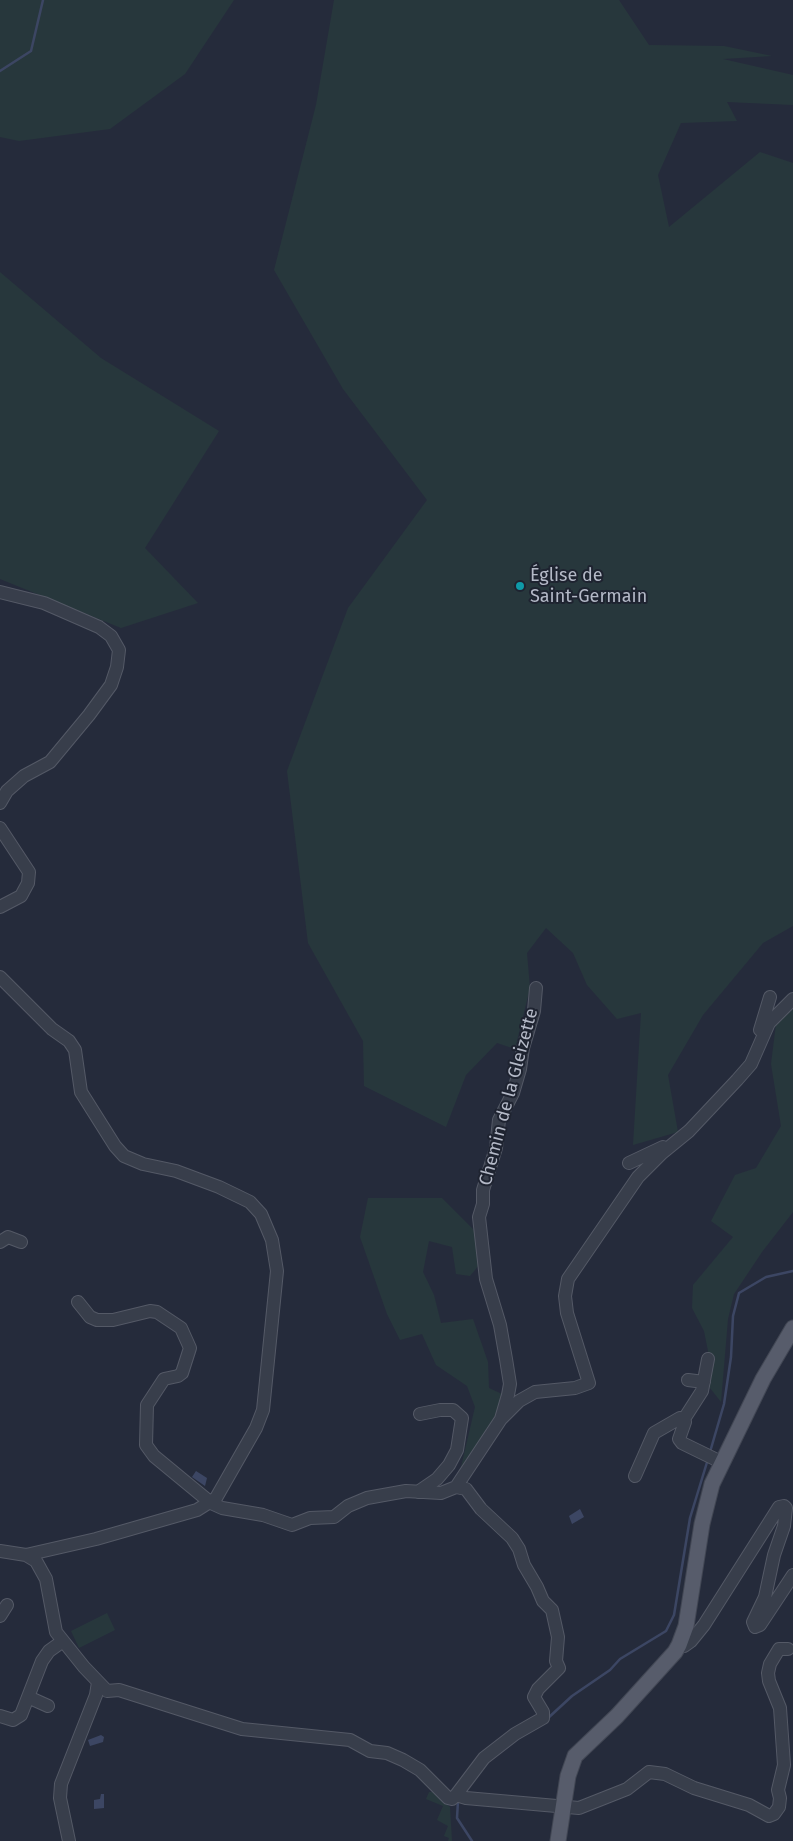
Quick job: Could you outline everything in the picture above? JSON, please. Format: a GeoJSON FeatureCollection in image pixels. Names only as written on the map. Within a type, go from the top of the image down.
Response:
{"type":"FeatureCollection","features":[{"type":"Feature","properties":{"kind":"main road"},"geometry":{"type":"LineString","coordinates":[[638,1692],[674,1640],[690,1588],[714,1458],[793,1328]]}},
{"type":"Feature","properties":{"kind":"main road"},"geometry":{"type":"LineString","coordinates":[[558,1841],[569,1770],[575,1756],[618,1716],[676,1652],[690,1607],[690,1588]]}},
{"type":"Feature","properties":{"kind":"street"},"geometry":{"type":"LineString","coordinates":[[0,592],[44,603],[99,626],[111,636],[119,650],[117,667],[111,685],[89,715],[50,762],[24,776],[7,791],[0,803]]}},
{"type":"Feature","properties":{"kind":"street"},"geometry":{"type":"LineString","coordinates":[[0,828],[29,872],[28,883],[21,896],[0,907]]}},
{"type":"Feature","properties":{"kind":"street"},"geometry":{"type":"LineString","coordinates":[[0,977],[52,1029],[68,1041],[75,1050],[81,1092],[114,1146],[124,1156],[143,1164],[176,1171],[220,1187],[250,1202],[261,1214],[272,1240],[277,1271],[263,1410],[232,1470],[210,1503],[197,1510],[96,1539],[26,1555],[0,1551]]}},
{"type":"Feature","properties":{"kind":"street","name":"Chemin de la Gleizette"},"geometry":{"type":"LineString","coordinates":[[456,1487],[501,1419],[510,1384],[500,1324],[486,1279],[479,1217],[483,1204],[483,1190],[496,1148],[499,1120],[512,1093],[520,1069],[523,1048],[534,1011],[536,988]]}},
{"type":"Feature","properties":{"kind":"street"},"geometry":{"type":"LineString","coordinates":[[761,1038],[760,1027],[770,997]]}},
{"type":"Feature","properties":{"kind":"street"},"geometry":{"type":"LineString","coordinates":[[501,1419],[519,1401],[535,1392],[575,1388],[589,1383],[567,1313],[568,1279],[638,1177],[688,1131],[742,1075],[751,1064],[769,1023],[793,999]]}},
{"type":"Feature","properties":{"kind":"street"},"geometry":{"type":"LineString","coordinates":[[628,1163],[662,1147],[668,1148]]}},
{"type":"Feature","properties":{"kind":"street"},"geometry":{"type":"LineString","coordinates":[[0,1242],[8,1237],[21,1242]]}},
{"type":"Feature","properties":{"kind":"street"},"geometry":{"type":"LineString","coordinates":[[78,1302],[90,1317],[97,1320],[113,1320],[150,1311],[157,1312],[181,1328],[190,1348],[182,1373],[178,1376],[164,1379],[147,1405],[146,1445],[154,1456],[210,1503],[222,1508],[263,1514],[292,1526],[310,1518],[334,1517],[348,1506],[367,1498],[418,1492],[441,1493],[456,1487],[466,1489],[481,1509],[512,1538],[543,1601],[552,1610],[558,1637],[556,1661],[559,1668],[538,1689],[534,1697],[543,1712],[543,1718],[515,1734],[484,1758],[461,1796]]}},
{"type":"Feature","properties":{"kind":"street"},"geometry":{"type":"LineString","coordinates":[[708,1359],[699,1397],[684,1419],[685,1422],[679,1439],[714,1458]]}},
{"type":"Feature","properties":{"kind":"street"},"geometry":{"type":"LineString","coordinates":[[688,1380],[704,1382]]}},
{"type":"Feature","properties":{"kind":"street"},"geometry":{"type":"LineString","coordinates":[[418,1492],[437,1479],[449,1465],[456,1450],[462,1418],[453,1410],[440,1410],[420,1414]]}},
{"type":"Feature","properties":{"kind":"street"},"geometry":{"type":"LineString","coordinates":[[635,1476],[654,1433],[680,1418],[684,1419]]}},
{"type":"Feature","properties":{"kind":"street"},"geometry":{"type":"LineString","coordinates":[[679,1645],[684,1646],[700,1631],[779,1507],[784,1506],[786,1508],[784,1526],[774,1555],[765,1597],[753,1622],[755,1627],[760,1625],[793,1574]]}},
{"type":"Feature","properties":{"kind":"street"},"geometry":{"type":"LineString","coordinates":[[26,1555],[36,1561],[46,1579],[56,1632],[103,1687],[119,1690],[242,1729],[350,1740],[370,1751],[387,1754],[403,1760],[420,1770],[448,1798],[452,1799],[461,1796],[579,1808],[627,1789],[649,1772],[665,1774],[694,1788],[749,1805],[769,1816],[774,1814],[779,1808],[780,1798],[778,1790],[784,1765],[780,1708],[769,1681],[768,1673],[770,1664],[779,1649],[788,1649]]}},
{"type":"Feature","properties":{"kind":"street"},"geometry":{"type":"LineString","coordinates":[[0,1716],[4,1719],[13,1720],[21,1715],[42,1661],[49,1651],[63,1641]]}},
{"type":"Feature","properties":{"kind":"street"},"geometry":{"type":"LineString","coordinates":[[69,1841],[60,1798],[61,1784],[96,1695],[103,1687]]}},
{"type":"Feature","properties":{"kind":"street"},"geometry":{"type":"LineString","coordinates":[[28,1697],[48,1706]]}},
{"type":"Feature","properties":{"kind":"shaded area"},"geometry":{"type":"Polygon","coordinates":[[[0,0],[234,0],[185,74],[110,129],[19,141],[0,137],[0,0]]]}},
{"type":"Feature","properties":{"kind":"shaded area"},"geometry":{"type":"Polygon","coordinates":[[[334,0],[619,0],[649,45],[724,46],[772,56],[723,59],[793,75],[793,105],[727,102],[737,121],[681,123],[658,175],[669,227],[760,152],[793,163],[793,926],[763,943],[703,1015],[668,1075],[678,1132],[633,1145],[641,1013],[617,1019],[587,985],[573,953],[546,928],[527,953],[530,988],[515,1049],[497,1043],[466,1075],[446,1127],[364,1086],[363,1041],[308,943],[287,771],[348,608],[427,500],[343,389],[274,270],[316,105],[334,0]]]}},
{"type":"Feature","properties":{"kind":"shaded area"},"geometry":{"type":"Polygon","coordinates":[[[0,272],[101,358],[219,431],[145,548],[198,603],[121,628],[0,579],[0,272]]]}},
{"type":"Feature","properties":{"kind":"shaded area"},"geometry":{"type":"Polygon","coordinates":[[[793,1009],[793,1212],[762,1252],[734,1294],[728,1319],[721,1402],[706,1383],[710,1361],[704,1331],[692,1308],[693,1285],[733,1237],[711,1221],[735,1175],[756,1168],[781,1126],[771,1064],[776,1024],[793,1009]]]}},
{"type":"Feature","properties":{"kind":"shaded area"},"geometry":{"type":"Polygon","coordinates":[[[368,1198],[442,1198],[477,1233],[480,1264],[470,1276],[456,1274],[452,1247],[429,1241],[423,1272],[434,1295],[441,1323],[473,1319],[488,1362],[489,1388],[502,1394],[497,1419],[461,1467],[475,1407],[467,1386],[436,1365],[422,1334],[400,1340],[387,1314],[360,1237],[368,1198]]]}},
{"type":"Feature","properties":{"kind":"shaded area"},"geometry":{"type":"Polygon","coordinates":[[[107,1613],[115,1630],[79,1648],[71,1631],[107,1613]]]}},
{"type":"Feature","properties":{"kind":"shaded area"},"geometry":{"type":"Polygon","coordinates":[[[429,1792],[433,1792],[450,1807],[452,1841],[448,1841],[449,1838],[444,1836],[448,1826],[437,1820],[443,1806],[426,1799],[429,1792]]]}},
{"type":"Feature","properties":{"kind":"water"},"geometry":{"type":"Polygon","coordinates":[[[196,1471],[207,1478],[205,1486],[192,1477],[196,1471]]]}},
{"type":"Feature","properties":{"kind":"water"},"geometry":{"type":"Polygon","coordinates":[[[580,1509],[584,1517],[572,1524],[569,1516],[580,1509]]]}},
{"type":"Feature","properties":{"kind":"water"},"geometry":{"type":"Polygon","coordinates":[[[101,1735],[104,1737],[103,1742],[90,1746],[88,1740],[101,1735]]]}},
{"type":"Feature","properties":{"kind":"water"},"geometry":{"type":"Polygon","coordinates":[[[101,1794],[104,1794],[104,1808],[94,1809],[94,1800],[100,1799],[101,1794]]]}},
{"type":"Feature","properties":{"kind":"waterway"},"geometry":{"type":"LineString","coordinates":[[0,71],[31,51],[43,0]]}},
{"type":"Feature","properties":{"kind":"waterway"},"geometry":{"type":"LineString","coordinates":[[710,1452],[724,1404],[731,1357],[733,1316],[739,1293],[766,1277],[793,1271]]}},
{"type":"Feature","properties":{"kind":"waterway"},"geometry":{"type":"LineString","coordinates":[[547,1719],[572,1696],[610,1670],[620,1659],[666,1631],[674,1615],[690,1518],[708,1459]]}},
{"type":"Feature","properties":{"kind":"waterway"},"geometry":{"type":"LineString","coordinates":[[458,1801],[457,1818],[472,1841]]}},
{"type":"Feature","properties":{"kind":"place","name":"Église de Saint-Germain"},"geometry":{"type":"Point","coordinates":[520,586]}}]}
